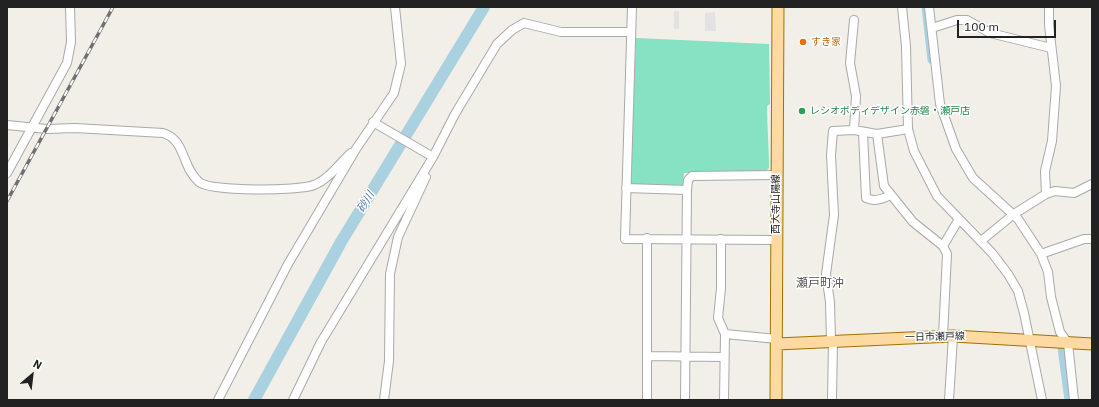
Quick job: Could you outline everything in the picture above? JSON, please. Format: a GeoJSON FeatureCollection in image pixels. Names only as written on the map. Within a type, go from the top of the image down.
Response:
{"type":"FeatureCollection","features":[{"type":"Feature","properties":{"kind":"main road","name":"西大寺山陽線"},"geometry":{"type":"LineString","coordinates":[[776,400],[778,7]]}},
{"type":"Feature","properties":{"kind":"main road","name":"一日市瀬戸線"},"geometry":{"type":"LineString","coordinates":[[777,341],[832,341],[948,336],[1092,344]]}},
{"type":"Feature","properties":{"kind":"street"},"geometry":{"type":"LineString","coordinates":[[7,172],[67,63],[71,42],[70,7]]}},
{"type":"Feature","properties":{"kind":"street"},"geometry":{"type":"LineString","coordinates":[[218,400],[275,288],[356,149],[394,93],[401,64],[395,7]]}},
{"type":"Feature","properties":{"kind":"street"},"geometry":{"type":"LineString","coordinates":[[632,7],[625,239],[776,240]]}},
{"type":"Feature","properties":{"kind":"street"},"geometry":{"type":"LineString","coordinates":[[902,7],[906,46],[908,129],[914,151],[937,196],[981,241],[1008,274],[1018,291],[1042,400]]}},
{"type":"Feature","properties":{"kind":"street"},"geometry":{"type":"LineString","coordinates":[[929,7],[940,104],[956,150],[973,178],[1014,214],[1040,254],[1048,272],[1051,297],[1060,332],[1068,343],[1074,400]]}},
{"type":"Feature","properties":{"kind":"street"},"geometry":{"type":"LineString","coordinates":[[1046,194],[1045,171],[1052,141],[1056,86],[1051,48],[1049,7]]}},
{"type":"Feature","properties":{"kind":"street"},"geometry":{"type":"LineString","coordinates":[[854,20],[850,63],[856,96],[858,132],[866,198],[870,200],[884,199],[890,195]]}},
{"type":"Feature","properties":{"kind":"street"},"geometry":{"type":"LineString","coordinates":[[932,28],[957,20],[966,20],[990,33],[1051,48]]}},
{"type":"Feature","properties":{"kind":"street"},"geometry":{"type":"LineString","coordinates":[[293,400],[321,342],[433,157],[455,114],[497,44],[519,25],[524,23],[561,32],[631,32]]}},
{"type":"Feature","properties":{"kind":"street"},"geometry":{"type":"LineString","coordinates":[[373,122],[433,157]]}},
{"type":"Feature","properties":{"kind":"street"},"geometry":{"type":"LineString","coordinates":[[7,125],[47,129],[75,128],[163,133],[172,136],[177,142],[186,165],[201,183],[212,187],[224,188],[293,188],[314,185],[325,178],[356,149]]}},
{"type":"Feature","properties":{"kind":"street"},"geometry":{"type":"LineString","coordinates":[[832,400],[832,341],[830,302],[826,274],[834,214],[832,155],[834,131],[877,134],[908,129]]}},
{"type":"Feature","properties":{"kind":"street"},"geometry":{"type":"LineString","coordinates":[[877,134],[882,180],[890,195],[913,222],[943,246],[947,254],[949,400]]}},
{"type":"Feature","properties":{"kind":"street"},"geometry":{"type":"LineString","coordinates":[[384,400],[389,361],[390,274],[396,244],[433,157]]}},
{"type":"Feature","properties":{"kind":"street"},"geometry":{"type":"LineString","coordinates":[[685,400],[688,180],[692,176],[776,175]]}},
{"type":"Feature","properties":{"kind":"street"},"geometry":{"type":"LineString","coordinates":[[981,241],[1014,214],[1046,194],[1055,191],[1074,193],[1092,184]]}},
{"type":"Feature","properties":{"kind":"street"},"geometry":{"type":"LineString","coordinates":[[626,188],[687,190]]}},
{"type":"Feature","properties":{"kind":"street"},"geometry":{"type":"LineString","coordinates":[[943,246],[959,219]]}},
{"type":"Feature","properties":{"kind":"street"},"geometry":{"type":"LineString","coordinates":[[646,400],[647,238]]}},
{"type":"Feature","properties":{"kind":"street"},"geometry":{"type":"LineString","coordinates":[[721,239],[721,288],[718,318],[725,334],[724,400]]}},
{"type":"Feature","properties":{"kind":"street"},"geometry":{"type":"LineString","coordinates":[[1040,254],[1084,239],[1092,239]]}},
{"type":"Feature","properties":{"kind":"street"},"geometry":{"type":"LineString","coordinates":[[725,334],[777,341]]}},
{"type":"Feature","properties":{"kind":"street"},"geometry":{"type":"LineString","coordinates":[[647,356],[724,357]]}},
{"type":"Feature","properties":{"kind":"green space"},"geometry":{"type":"Polygon","coordinates":[[[636,38],[769,44],[770,104],[767,106],[769,168],[765,172],[684,173],[683,184],[680,186],[630,184],[630,136],[632,130],[636,38]]]}},
{"type":"Feature","properties":{"kind":"shaded area"},"geometry":{"type":"Polygon","coordinates":[[[674,11],[679,11],[679,29],[674,29],[674,11]]]}},
{"type":"Feature","properties":{"kind":"shaded area"},"geometry":{"type":"Polygon","coordinates":[[[715,12],[716,31],[705,31],[705,13],[715,12]]]}},
{"type":"Feature","properties":{"kind":"waterway","name":"砂川"},"geometry":{"type":"LineString","coordinates":[[254,400],[341,242],[484,7]]}},
{"type":"Feature","properties":{"kind":"waterway"},"geometry":{"type":"LineString","coordinates":[[925,7],[931,60]]}},
{"type":"Feature","properties":{"kind":"waterway"},"geometry":{"type":"LineString","coordinates":[[1061,348],[1068,400]]}},
{"type":"Feature","properties":{"kind":"railway"},"geometry":{"type":"LineString","coordinates":[[7,201],[113,7]]}},
{"type":"Feature","properties":{"kind":"place","name":"すき家"},"geometry":{"type":"Point","coordinates":[803,42]}},
{"type":"Feature","properties":{"kind":"place","name":"レシオボディデザイン赤磐・瀬戸店"},"geometry":{"type":"Point","coordinates":[802,111]}},
{"type":"Feature","properties":{"kind":"district","name":"瀬戸町沖"},"geometry":{"type":"Point","coordinates":[820,284]}}]}
